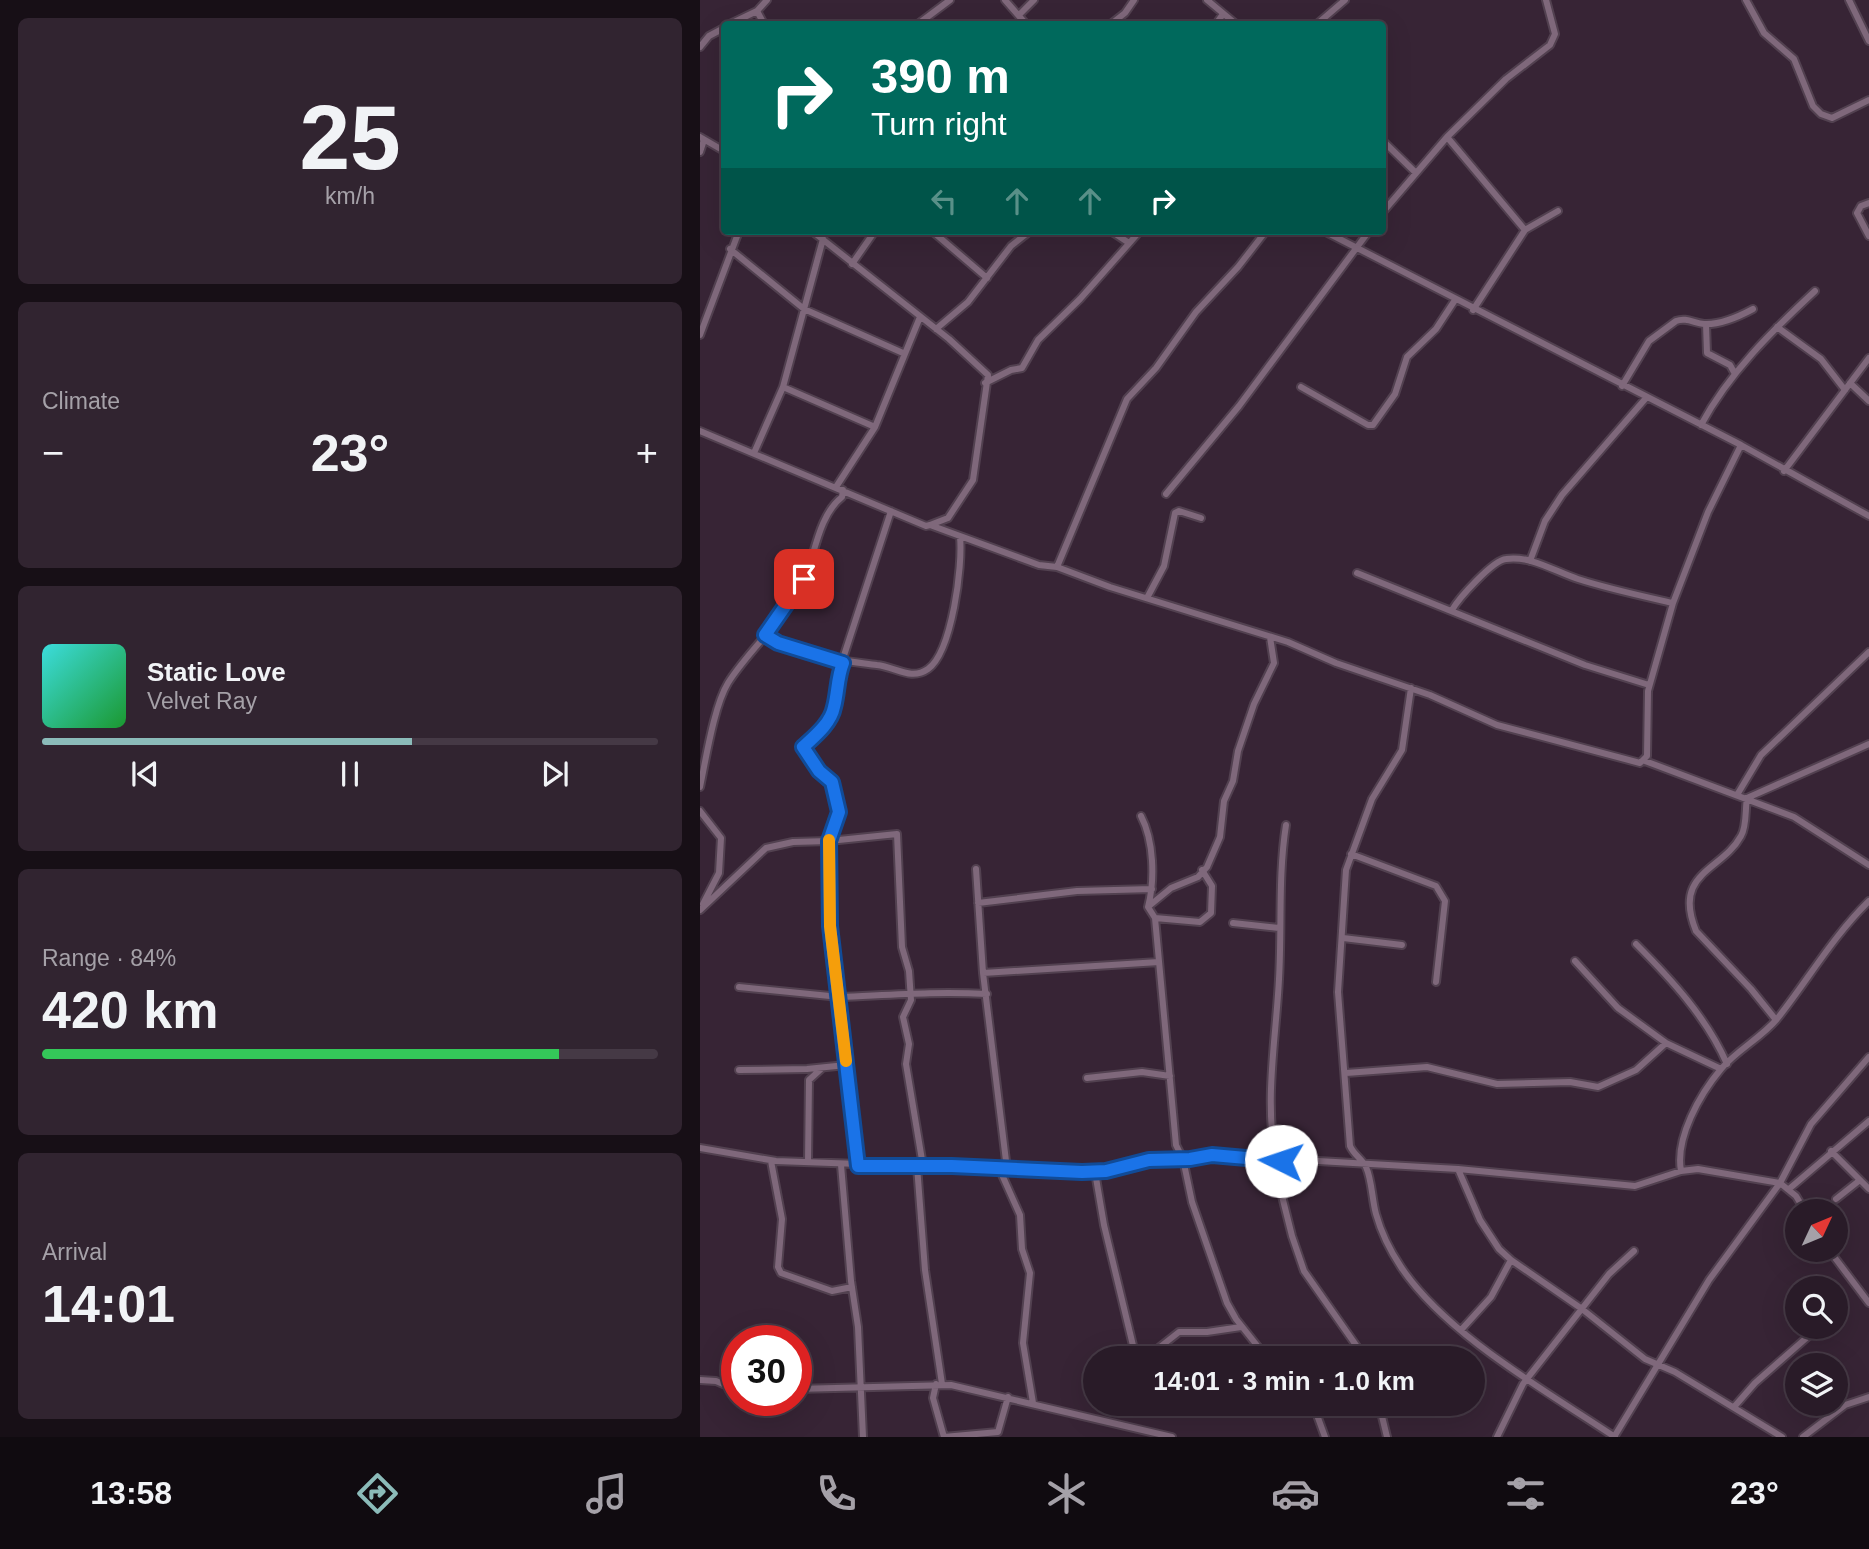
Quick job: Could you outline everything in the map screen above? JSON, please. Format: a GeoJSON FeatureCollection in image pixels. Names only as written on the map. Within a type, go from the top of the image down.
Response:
{"type":"FeatureCollection","features":[{"type":"Feature","properties":{"kind":"street"},"geometry":{"type":"LineString","coordinates":[[736,21],[757,11],[767,0]]}},
{"type":"Feature","properties":{"kind":"street"},"geometry":{"type":"LineString","coordinates":[[922,21],[950,0]]}},
{"type":"Feature","properties":{"kind":"street"},"geometry":{"type":"LineString","coordinates":[[1005,0],[1024,21]]}},
{"type":"Feature","properties":{"kind":"street"},"geometry":{"type":"LineString","coordinates":[[1019,15],[1034,0]]}},
{"type":"Feature","properties":{"kind":"street"},"geometry":{"type":"LineString","coordinates":[[1115,21],[1125,13],[1134,0]]}},
{"type":"Feature","properties":{"kind":"street"},"geometry":{"type":"LineString","coordinates":[[1207,0],[1232,21]]}},
{"type":"Feature","properties":{"kind":"street"},"geometry":{"type":"LineString","coordinates":[[1320,21],[1345,0]]}},
{"type":"Feature","properties":{"kind":"street"},"geometry":{"type":"LineString","coordinates":[[1386,208],[1447,137],[1506,79],[1550,45],[1555,34],[1546,0]]}},
{"type":"Feature","properties":{"kind":"street"},"geometry":{"type":"LineString","coordinates":[[1746,0],[1764,33],[1792,57],[1813,106],[1821,114],[1832,118],[1869,100]]}},
{"type":"Feature","properties":{"kind":"street"},"geometry":{"type":"LineString","coordinates":[[1849,0],[1869,41]]}},
{"type":"Feature","properties":{"kind":"street"},"geometry":{"type":"LineString","coordinates":[[757,11],[762,21]]}},
{"type":"Feature","properties":{"kind":"street"},"geometry":{"type":"LineString","coordinates":[[1218,21],[1223,14]]}},
{"type":"Feature","properties":{"kind":"street"},"geometry":{"type":"LineString","coordinates":[[700,47],[709,36],[721,30]]}},
{"type":"Feature","properties":{"kind":"street"},"geometry":{"type":"LineString","coordinates":[[1447,137],[1525,230]]}},
{"type":"Feature","properties":{"kind":"street"},"geometry":{"type":"LineString","coordinates":[[700,152],[702,138],[721,149]]}},
{"type":"Feature","properties":{"kind":"street"},"geometry":{"type":"LineString","coordinates":[[1386,144],[1415,172]]}},
{"type":"Feature","properties":{"kind":"street"},"geometry":{"type":"LineString","coordinates":[[1869,203],[1861,205],[1857,213],[1869,236]]}},
{"type":"Feature","properties":{"kind":"street"},"geometry":{"type":"LineString","coordinates":[[1474,310],[1525,230],[1558,211]]}},
{"type":"Feature","properties":{"kind":"street"},"geometry":{"type":"LineString","coordinates":[[700,335],[736,235]]}},
{"type":"Feature","properties":{"kind":"street"},"geometry":{"type":"LineString","coordinates":[[700,431],[926,526],[948,518],[973,480],[988,375],[936,329],[817,235]]}},
{"type":"Feature","properties":{"kind":"street"},"geometry":{"type":"LineString","coordinates":[[852,264],[872,235]]}},
{"type":"Feature","properties":{"kind":"street"},"geometry":{"type":"LineString","coordinates":[[937,235],[987,278]]}},
{"type":"Feature","properties":{"kind":"street"},"geometry":{"type":"LineString","coordinates":[[936,329],[968,302],[1011,246],[1025,235]]}},
{"type":"Feature","properties":{"kind":"street"},"geometry":{"type":"LineString","coordinates":[[1117,235],[1129,243]]}},
{"type":"Feature","properties":{"kind":"street"},"geometry":{"type":"LineString","coordinates":[[985,383],[1011,370],[1022,368],[1038,340],[1136,235]]}},
{"type":"Feature","properties":{"kind":"street"},"geometry":{"type":"LineString","coordinates":[[1057,567],[1127,399],[1156,368],[1196,312],[1238,267],[1263,235]]}},
{"type":"Feature","properties":{"kind":"street"},"geometry":{"type":"LineString","coordinates":[[1332,235],[1741,445],[1869,516]]}},
{"type":"Feature","properties":{"kind":"street"},"geometry":{"type":"LineString","coordinates":[[1166,494],[1239,406],[1366,235]]}},
{"type":"Feature","properties":{"kind":"street"},"geometry":{"type":"LineString","coordinates":[[754,453],[783,387],[823,239]]}},
{"type":"Feature","properties":{"kind":"street"},"geometry":{"type":"LineString","coordinates":[[730,249],[804,309],[903,353]]}},
{"type":"Feature","properties":{"kind":"street"},"geometry":{"type":"LineString","coordinates":[[1701,425],[1716,396],[1777,327],[1815,291]]}},
{"type":"Feature","properties":{"kind":"street"},"geometry":{"type":"LineString","coordinates":[[1301,387],[1368,425],[1373,425],[1386,411],[1395,394],[1408,357],[1436,329],[1455,300]]}},
{"type":"Feature","properties":{"kind":"street"},"geometry":{"type":"LineString","coordinates":[[1622,386],[1655,336],[1681,319],[1706,324],[1739,317],[1753,309]]}},
{"type":"Feature","properties":{"kind":"street"},"geometry":{"type":"LineString","coordinates":[[700,787],[713,730],[728,683],[804,579],[818,537],[834,504],[842,497],[839,488],[875,427],[901,368],[903,353],[920,317]]}},
{"type":"Feature","properties":{"kind":"street"},"geometry":{"type":"LineString","coordinates":[[1706,324],[1707,353],[1730,365],[1735,374]]}},
{"type":"Feature","properties":{"kind":"street"},"geometry":{"type":"LineString","coordinates":[[1777,327],[1821,359],[1845,390]]}},
{"type":"Feature","properties":{"kind":"street"},"geometry":{"type":"LineString","coordinates":[[1784,471],[1869,358]]}},
{"type":"Feature","properties":{"kind":"street"},"geometry":{"type":"LineString","coordinates":[[1850,383],[1869,401]]}},
{"type":"Feature","properties":{"kind":"street"},"geometry":{"type":"LineString","coordinates":[[783,387],[875,427]]}},
{"type":"Feature","properties":{"kind":"street"},"geometry":{"type":"LineString","coordinates":[[1530,561],[1545,521],[1562,495],[1646,398]]}},
{"type":"Feature","properties":{"kind":"street"},"geometry":{"type":"LineString","coordinates":[[1645,761],[1649,685],[1674,603],[1708,512],[1741,445]]}},
{"type":"Feature","properties":{"kind":"street"},"geometry":{"type":"LineString","coordinates":[[858,1166],[830,926],[829,841],[839,812],[832,782],[819,771],[803,747],[820,732],[834,709],[836,680],[891,511]]}},
{"type":"Feature","properties":{"kind":"street"},"geometry":{"type":"LineString","coordinates":[[1147,598],[1164,566],[1175,513],[1179,511],[1201,518]]}},
{"type":"Feature","properties":{"kind":"street"},"geometry":{"type":"LineString","coordinates":[[930,525],[1039,565],[1057,567],[1270,637],[1411,688],[1497,725],[1640,763],[1645,761],[1747,798],[1794,817],[1845,847],[1869,866]]}},
{"type":"Feature","properties":{"kind":"street"},"geometry":{"type":"LineString","coordinates":[[765,635],[778,643],[843,663],[880,665],[911,675],[930,668],[939,658],[955,600],[962,555],[960,537]]}},
{"type":"Feature","properties":{"kind":"street"},"geometry":{"type":"LineString","coordinates":[[1452,610],[1461,594],[1497,562],[1507,558],[1530,561],[1607,588],[1674,603]]}},
{"type":"Feature","properties":{"kind":"street"},"geometry":{"type":"LineString","coordinates":[[1357,573],[1585,665],[1649,685]]}},
{"type":"Feature","properties":{"kind":"street"},"geometry":{"type":"LineString","coordinates":[[1148,907],[1171,887],[1198,877],[1207,867],[1220,837],[1224,801],[1233,781],[1238,751],[1254,704],[1274,663],[1270,637]]}},
{"type":"Feature","properties":{"kind":"street"},"geometry":{"type":"LineString","coordinates":[[1737,795],[1762,755],[1869,652]]}},
{"type":"Feature","properties":{"kind":"street"},"geometry":{"type":"LineString","coordinates":[[1411,688],[1402,750],[1372,799],[1351,854],[1345,880],[1338,992],[1350,1146],[1355,1157],[1365,1166],[1376,1216],[1401,1267],[1422,1293],[1462,1329],[1614,1437],[1709,1280],[1780,1183],[1811,1125],[1869,1058]]}},
{"type":"Feature","properties":{"kind":"street"},"geometry":{"type":"LineString","coordinates":[[1747,798],[1869,744]]}},
{"type":"Feature","properties":{"kind":"street"},"geometry":{"type":"LineString","coordinates":[[1747,798],[1740,838],[1706,870],[1691,894],[1691,919],[1696,931],[1752,989],[1776,1020]]}},
{"type":"Feature","properties":{"kind":"street"},"geometry":{"type":"LineString","coordinates":[[700,811],[721,838],[719,873],[700,909]]}},
{"type":"Feature","properties":{"kind":"street"},"geometry":{"type":"LineString","coordinates":[[1141,816],[1148,830],[1152,890],[1148,907],[1155,918],[1176,1145],[1183,1159],[1196,1215],[1227,1303],[1257,1346]]}},
{"type":"Feature","properties":{"kind":"street"},"geometry":{"type":"LineString","coordinates":[[1286,825],[1281,856],[1280,967],[1270,1112],[1275,1160],[1292,1236],[1304,1271],[1357,1346]]}},
{"type":"Feature","properties":{"kind":"street"},"geometry":{"type":"LineString","coordinates":[[700,909],[766,848],[793,842],[897,834],[902,947],[909,971],[911,994],[910,1005],[903,1021],[909,1044],[906,1064],[920,1166],[925,1270],[939,1384],[933,1398],[944,1437],[998,1432],[1008,1397]]}},
{"type":"Feature","properties":{"kind":"street"},"geometry":{"type":"LineString","coordinates":[[1351,854],[1436,886],[1445,901],[1436,982]]}},
{"type":"Feature","properties":{"kind":"street"},"geometry":{"type":"LineString","coordinates":[[976,869],[983,973],[1007,1168]]}},
{"type":"Feature","properties":{"kind":"street"},"geometry":{"type":"LineString","coordinates":[[1155,918],[1200,922],[1211,913],[1212,886],[1202,870]]}},
{"type":"Feature","properties":{"kind":"street"},"geometry":{"type":"LineString","coordinates":[[978,903],[1077,891],[1152,890]]}},
{"type":"Feature","properties":{"kind":"street"},"geometry":{"type":"LineString","coordinates":[[1681,1171],[1679,1153],[1693,1113],[1724,1066],[1776,1020],[1844,928],[1869,901]]}},
{"type":"Feature","properties":{"kind":"street"},"geometry":{"type":"LineString","coordinates":[[1233,923],[1279,928]]}},
{"type":"Feature","properties":{"kind":"street"},"geometry":{"type":"LineString","coordinates":[[1343,938],[1402,946]]}},
{"type":"Feature","properties":{"kind":"street"},"geometry":{"type":"LineString","coordinates":[[1636,944],[1672,981],[1715,1038],[1724,1066]]}},
{"type":"Feature","properties":{"kind":"street"},"geometry":{"type":"LineString","coordinates":[[1574,961],[1583,967],[1609,1000],[1666,1043],[1724,1066]]}},
{"type":"Feature","properties":{"kind":"street"},"geometry":{"type":"LineString","coordinates":[[983,973],[1159,962]]}},
{"type":"Feature","properties":{"kind":"street"},"geometry":{"type":"LineString","coordinates":[[738,987],[840,998],[942,991],[986,994]]}},
{"type":"Feature","properties":{"kind":"street"},"geometry":{"type":"LineString","coordinates":[[1346,1073],[1427,1067],[1497,1084],[1570,1082],[1598,1087],[1636,1070],[1666,1043]]}},
{"type":"Feature","properties":{"kind":"street"},"geometry":{"type":"LineString","coordinates":[[739,1070],[846,1065]]}},
{"type":"Feature","properties":{"kind":"street"},"geometry":{"type":"LineString","coordinates":[[808,1162],[809,1080],[822,1067]]}},
{"type":"Feature","properties":{"kind":"street"},"geometry":{"type":"LineString","coordinates":[[1087,1078],[1142,1072],[1170,1076]]}},
{"type":"Feature","properties":{"kind":"street"},"geometry":{"type":"LineString","coordinates":[[1789,1189],[1869,1121]]}},
{"type":"Feature","properties":{"kind":"street"},"geometry":{"type":"LineString","coordinates":[[700,1148],[771,1161],[1095,1172],[1149,1160],[1212,1155],[1365,1166],[1458,1169],[1634,1186],[1681,1171],[1727,1173],[1780,1183],[1796,1199]]}},
{"type":"Feature","properties":{"kind":"street"},"geometry":{"type":"LineString","coordinates":[[1831,1151],[1869,1189]]}},
{"type":"Feature","properties":{"kind":"street"},"geometry":{"type":"LineString","coordinates":[[771,1161],[782,1219],[778,1267],[781,1273],[832,1292],[852,1287]]}},
{"type":"Feature","properties":{"kind":"street"},"geometry":{"type":"LineString","coordinates":[[841,1165],[858,1327],[863,1437]]}},
{"type":"Feature","properties":{"kind":"street"},"geometry":{"type":"LineString","coordinates":[[999,1168],[1020,1215],[1021,1242],[1030,1273],[1023,1343],[1033,1403]]}},
{"type":"Feature","properties":{"kind":"street"},"geometry":{"type":"LineString","coordinates":[[1458,1169],[1480,1220],[1499,1249],[1511,1260],[1582,1309],[1645,1359],[1734,1407],[1782,1437]]}},
{"type":"Feature","properties":{"kind":"street"},"geometry":{"type":"LineString","coordinates":[[1095,1172],[1104,1225],[1133,1346]]}},
{"type":"Feature","properties":{"kind":"street"},"geometry":{"type":"LineString","coordinates":[[1836,1199],[1860,1180]]}},
{"type":"Feature","properties":{"kind":"street"},"geometry":{"type":"LineString","coordinates":[[1497,1437],[1516,1393],[1609,1274],[1634,1251]]}},
{"type":"Feature","properties":{"kind":"street"},"geometry":{"type":"LineString","coordinates":[[1462,1329],[1491,1297],[1511,1260]]}},
{"type":"Feature","properties":{"kind":"street"},"geometry":{"type":"LineString","coordinates":[[1838,1262],[1869,1303]]}},
{"type":"Feature","properties":{"kind":"street"},"geometry":{"type":"LineString","coordinates":[[1161,1346],[1179,1332],[1207,1332],[1241,1326]]}},
{"type":"Feature","properties":{"kind":"street"},"geometry":{"type":"LineString","coordinates":[[1734,1407],[1755,1383],[1805,1339]]}},
{"type":"Feature","properties":{"kind":"street"},"geometry":{"type":"LineString","coordinates":[[700,1380],[721,1383]]}},
{"type":"Feature","properties":{"kind":"street"},"geometry":{"type":"LineString","coordinates":[[812,1389],[939,1384],[1008,1397],[1172,1437]]}},
{"type":"Feature","properties":{"kind":"street"},"geometry":{"type":"LineString","coordinates":[[1803,1437],[1845,1405],[1869,1396]]}},
{"type":"Feature","properties":{"kind":"street"},"geometry":{"type":"LineString","coordinates":[[1317,1416],[1325,1437]]}},
{"type":"Feature","properties":{"kind":"street"},"geometry":{"type":"LineString","coordinates":[[1382,1416],[1387,1437]]}},
{"type":"Feature","properties":{"kind":"slow traffic"},"geometry":{"type":"LineString","coordinates":[[829,840],[830,926],[846,1061]]}},
{"type":"Feature","properties":{"kind":"route"},"geometry":{"type":"LineString","coordinates":[[804,579],[765,635],[789,648],[843,663],[836,680],[834,709],[820,732],[803,747],[819,771],[832,782],[839,812],[829,841],[830,926],[858,1166],[952,1166],[1082,1172],[1106,1171],[1149,1160],[1190,1159],[1212,1155],[1281,1161]]}}]}
